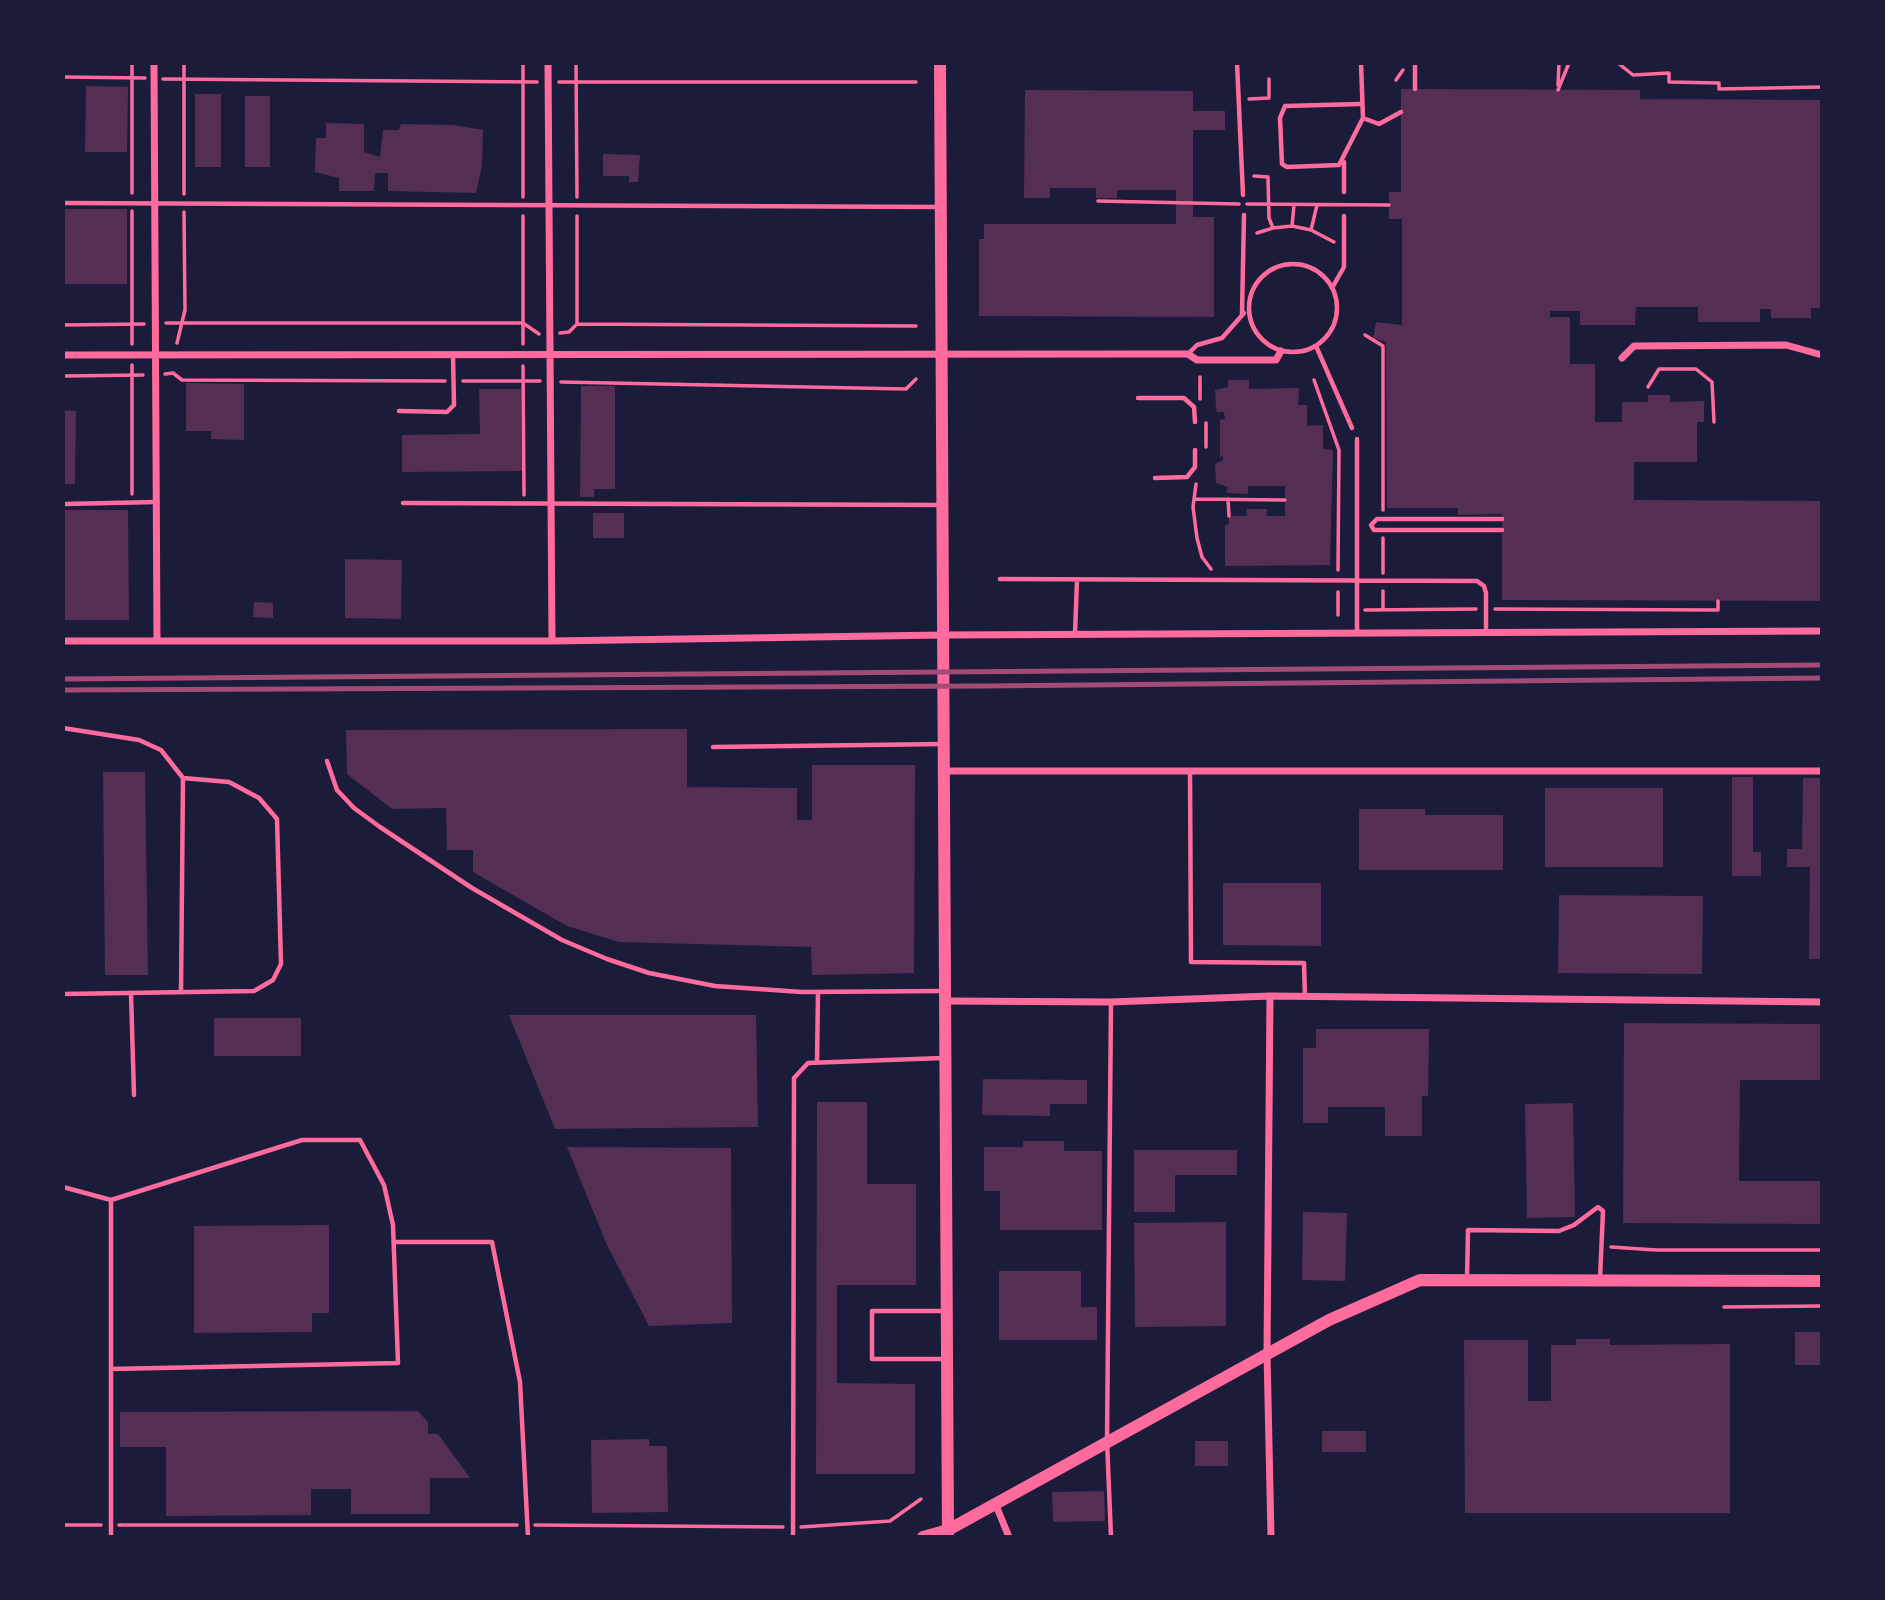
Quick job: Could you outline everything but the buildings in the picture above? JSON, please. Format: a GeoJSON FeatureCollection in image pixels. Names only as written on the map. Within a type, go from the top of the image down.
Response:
{"type":"FeatureCollection","features":[{"type":"Feature","properties":{"kind":"street"},"geometry":{"type":"LineString","coordinates":[[154,63],[157,641]]}},
{"type":"Feature","properties":{"kind":"street"},"geometry":{"type":"LineString","coordinates":[[548,63],[552,641]]}},
{"type":"Feature","properties":{"kind":"street"},"geometry":{"type":"LineString","coordinates":[[940,63],[948,1533]]}},
{"type":"Feature","properties":{"kind":"street"},"geometry":{"type":"LineString","coordinates":[[1622,358],[1634,346],[1786,345],[1822,355]]}},
{"type":"Feature","properties":{"kind":"street"},"geometry":{"type":"LineString","coordinates":[[63,355],[1188,354],[1197,360],[1276,360],[1281,351]]}},
{"type":"Feature","properties":{"kind":"street"},"geometry":{"type":"LineString","coordinates":[[63,641],[552,641],[943,635],[1822,631]]}},
{"type":"Feature","properties":{"kind":"street"},"geometry":{"type":"LineString","coordinates":[[944,771],[1822,771]]}},
{"type":"Feature","properties":{"kind":"street"},"geometry":{"type":"LineString","coordinates":[[946,996],[1111,1002],[1270,996],[1822,1002]]}},
{"type":"Feature","properties":{"kind":"street"},"geometry":{"type":"LineString","coordinates":[[1270,996],[1268,1353],[1271,1537]]}},
{"type":"Feature","properties":{"kind":"street"},"geometry":{"type":"LineString","coordinates":[[923,1537],[948,1533],[995,1503],[1329,1320],[1420,1280],[1822,1281]]}},
{"type":"Feature","properties":{"kind":"street"},"geometry":{"type":"LineString","coordinates":[[995,1503],[1009,1537]]}},
{"type":"Feature","properties":{"kind":"lane"},"geometry":{"type":"LineString","coordinates":[[1237,63],[1243,195]]}},
{"type":"Feature","properties":{"kind":"lane"},"geometry":{"type":"LineString","coordinates":[[1344,192],[1344,161],[1363,118],[1360,104],[1361,63]]}},
{"type":"Feature","properties":{"kind":"lane"},"geometry":{"type":"LineString","coordinates":[[1415,63],[1415,89]]}},
{"type":"Feature","properties":{"kind":"lane"},"geometry":{"type":"LineString","coordinates":[[1344,161],[1339,165],[1287,167],[1280,159],[1280,118],[1285,106],[1360,104]]}},
{"type":"Feature","properties":{"kind":"lane"},"geometry":{"type":"LineString","coordinates":[[1363,118],[1379,124],[1401,113]]}},
{"type":"Feature","properties":{"kind":"lane"},"geometry":{"type":"LineString","coordinates":[[63,203],[941,207]]}},
{"type":"Feature","properties":{"kind":"lane"},"geometry":{"type":"LineString","coordinates":[[1188,354],[1197,345],[1222,338],[1245,313],[1255,283],[1277,266],[1305,265],[1318,271],[1332,288],[1337,308],[1335,323],[1327,336],[1316,346],[1302,352],[1281,351],[1260,339],[1245,313],[1244,215]]}},
{"type":"Feature","properties":{"kind":"lane"},"geometry":{"type":"LineString","coordinates":[[1332,288],[1344,267],[1344,216]]}},
{"type":"Feature","properties":{"kind":"lane"},"geometry":{"type":"LineString","coordinates":[[1316,346],[1352,428]]}},
{"type":"Feature","properties":{"kind":"lane"},"geometry":{"type":"LineString","coordinates":[[399,411],[447,412],[454,405],[453,354]]}},
{"type":"Feature","properties":{"kind":"lane"},"geometry":{"type":"LineString","coordinates":[[1139,398],[1184,398],[1194,407],[1195,422]]}},
{"type":"Feature","properties":{"kind":"lane"},"geometry":{"type":"LineString","coordinates":[[1357,439],[1357,633]]}},
{"type":"Feature","properties":{"kind":"lane"},"geometry":{"type":"LineString","coordinates":[[1156,478],[1187,477],[1195,467],[1195,450]]}},
{"type":"Feature","properties":{"kind":"lane"},"geometry":{"type":"LineString","coordinates":[[63,504],[156,502]]}},
{"type":"Feature","properties":{"kind":"lane"},"geometry":{"type":"LineString","coordinates":[[403,503],[942,505]]}},
{"type":"Feature","properties":{"kind":"lane"},"geometry":{"type":"LineString","coordinates":[[1371,526],[1374,519],[1502,519]]}},
{"type":"Feature","properties":{"kind":"lane"},"geometry":{"type":"LineString","coordinates":[[1452,519],[1452,530]]}},
{"type":"Feature","properties":{"kind":"lane"},"geometry":{"type":"LineString","coordinates":[[1358,525],[1371,526],[1374,530],[1502,530]]}},
{"type":"Feature","properties":{"kind":"lane"},"geometry":{"type":"LineString","coordinates":[[1000,579],[1477,581],[1484,586],[1486,632]]}},
{"type":"Feature","properties":{"kind":"lane"},"geometry":{"type":"LineString","coordinates":[[1075,634],[1077,580]]}},
{"type":"Feature","properties":{"kind":"lane"},"geometry":{"type":"LineString","coordinates":[[63,728],[139,740],[161,750],[183,778],[181,992]]}},
{"type":"Feature","properties":{"kind":"lane"},"geometry":{"type":"LineString","coordinates":[[713,747],[944,744]]}},
{"type":"Feature","properties":{"kind":"lane"},"geometry":{"type":"LineString","coordinates":[[327,761],[337,790],[354,808],[472,888],[562,940],[607,959],[685,981],[818,992],[946,996]]}},
{"type":"Feature","properties":{"kind":"lane"},"geometry":{"type":"LineString","coordinates":[[1189,771],[1191,962],[1304,963],[1305,997]]}},
{"type":"Feature","properties":{"kind":"lane"},"geometry":{"type":"LineString","coordinates":[[63,994],[254,991],[273,980],[281,964],[277,819],[259,798],[229,782],[183,778]]}},
{"type":"Feature","properties":{"kind":"lane"},"geometry":{"type":"LineString","coordinates":[[817,1062],[818,992]]}},
{"type":"Feature","properties":{"kind":"lane"},"geometry":{"type":"LineString","coordinates":[[131,993],[134,1095]]}},
{"type":"Feature","properties":{"kind":"lane"},"geometry":{"type":"LineString","coordinates":[[1111,1002],[1107,1441],[1111,1537]]}},
{"type":"Feature","properties":{"kind":"lane"},"geometry":{"type":"LineString","coordinates":[[793,1537],[794,1078],[800,1068],[817,1062],[946,1058]]}},
{"type":"Feature","properties":{"kind":"lane"},"geometry":{"type":"LineString","coordinates":[[63,1187],[111,1200],[302,1140],[360,1140],[384,1185],[395,1242],[398,1363],[111,1369]]}},
{"type":"Feature","properties":{"kind":"lane"},"geometry":{"type":"LineString","coordinates":[[111,1200],[111,1537]]}},
{"type":"Feature","properties":{"kind":"lane"},"geometry":{"type":"LineString","coordinates":[[1466,1279],[1468,1230],[1559,1231],[1574,1225],[1598,1207],[1603,1212],[1601,1279]]}},
{"type":"Feature","properties":{"kind":"lane"},"geometry":{"type":"LineString","coordinates":[[395,1242],[492,1242],[520,1382],[528,1537]]}},
{"type":"Feature","properties":{"kind":"lane"},"geometry":{"type":"LineString","coordinates":[[947,1311],[872,1311],[872,1359],[947,1359]]}},
{"type":"Feature","properties":{"kind":"path"},"geometry":{"type":"LineString","coordinates":[[132,63],[132,503]]}},
{"type":"Feature","properties":{"kind":"path"},"geometry":{"type":"LineString","coordinates":[[523,63],[524,503]]}},
{"type":"Feature","properties":{"kind":"path"},"geometry":{"type":"LineString","coordinates":[[1559,63],[1558,90],[1569,63]]}},
{"type":"Feature","properties":{"kind":"path"},"geometry":{"type":"LineString","coordinates":[[1618,63],[1633,75],[1670,74],[1670,82],[1719,83],[1719,89],[1822,87]]}},
{"type":"Feature","properties":{"kind":"path"},"geometry":{"type":"LineString","coordinates":[[1396,80],[1403,70]]}},
{"type":"Feature","properties":{"kind":"path"},"geometry":{"type":"LineString","coordinates":[[63,77],[523,82],[916,82]]}},
{"type":"Feature","properties":{"kind":"path"},"geometry":{"type":"LineString","coordinates":[[1249,99],[1269,98],[1269,79]]}},
{"type":"Feature","properties":{"kind":"path"},"geometry":{"type":"LineString","coordinates":[[1254,176],[1268,177],[1269,218],[1273,228]]}},
{"type":"Feature","properties":{"kind":"path"},"geometry":{"type":"LineString","coordinates":[[1292,226],[1294,205]]}},
{"type":"Feature","properties":{"kind":"path"},"geometry":{"type":"LineString","coordinates":[[1311,230],[1317,205]]}},
{"type":"Feature","properties":{"kind":"path"},"geometry":{"type":"LineString","coordinates":[[1336,205],[1336,218]]}},
{"type":"Feature","properties":{"kind":"path"},"geometry":{"type":"LineString","coordinates":[[1257,233],[1292,226],[1311,230],[1336,244],[1336,231]]}},
{"type":"Feature","properties":{"kind":"path"},"geometry":{"type":"LineString","coordinates":[[63,325],[523,323],[537,335],[569,332],[577,324],[916,326]]}},
{"type":"Feature","properties":{"kind":"path"},"geometry":{"type":"LineString","coordinates":[[1365,335],[1384,346],[1384,519]]}},
{"type":"Feature","properties":{"kind":"path"},"geometry":{"type":"LineString","coordinates":[[1647,387],[1659,369],[1696,369],[1712,382],[1714,422]]}},
{"type":"Feature","properties":{"kind":"path"},"geometry":{"type":"LineString","coordinates":[[63,376],[173,373],[182,380],[523,381],[906,388],[916,379]]}},
{"type":"Feature","properties":{"kind":"path"},"geometry":{"type":"LineString","coordinates":[[1314,380],[1339,450],[1338,613],[1357,610],[1718,610],[1718,601]]}},
{"type":"Feature","properties":{"kind":"path"},"geometry":{"type":"LineString","coordinates":[[1196,482],[1194,499],[1197,538],[1202,557],[1211,569]]}},
{"type":"Feature","properties":{"kind":"path"},"geometry":{"type":"LineString","coordinates":[[1194,499],[1285,500]]}},
{"type":"Feature","properties":{"kind":"path"},"geometry":{"type":"LineString","coordinates":[[1228,499],[1229,516]]}},
{"type":"Feature","properties":{"kind":"path"},"geometry":{"type":"LineString","coordinates":[[1383,610],[1384,530]]}},
{"type":"Feature","properties":{"kind":"path"},"geometry":{"type":"LineString","coordinates":[[1601,1246],[1656,1251],[1822,1250]]}},
{"type":"Feature","properties":{"kind":"path"},"geometry":{"type":"LineString","coordinates":[[1724,1307],[1822,1307]]}},
{"type":"Feature","properties":{"kind":"path"},"geometry":{"type":"LineString","coordinates":[[63,1525],[793,1527],[890,1521],[922,1499]]}},
{"type":"Feature","properties":{"kind":"railway"},"geometry":{"type":"LineString","coordinates":[[63,679],[1822,665]]}},
{"type":"Feature","properties":{"kind":"railway"},"geometry":{"type":"LineString","coordinates":[[63,690],[982,686],[1822,678]]}}]}
